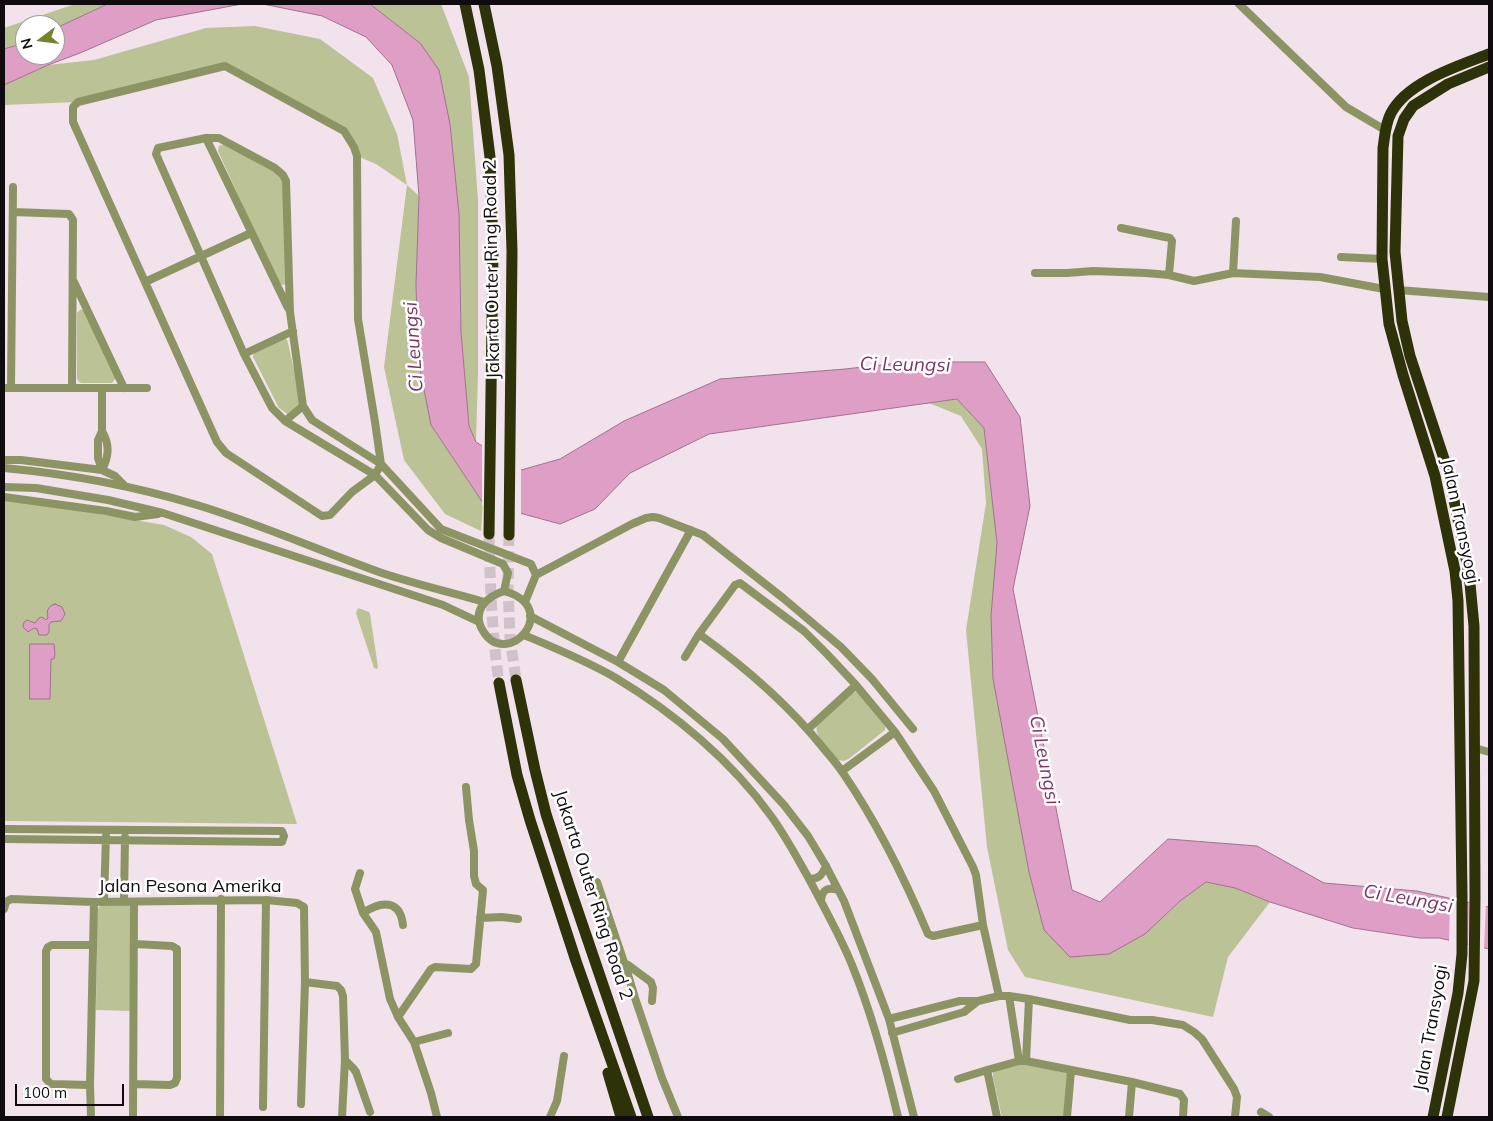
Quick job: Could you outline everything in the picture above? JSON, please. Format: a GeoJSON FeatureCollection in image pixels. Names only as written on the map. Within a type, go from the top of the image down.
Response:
{"type":"FeatureCollection","features":[{"type":"Feature","properties":{"kind":"highway","name":"Jakarta Outer Ring Road 2"},"geometry":{"type":"LineString","coordinates":[[465,4],[479,70],[490,157],[493,251],[490,534]]}},
{"type":"Feature","properties":{"kind":"highway","name":"Jakarta Outer Ring Road 2"},"geometry":{"type":"LineString","coordinates":[[484,4],[497,66],[509,155],[512,251],[509,535]]}},
{"type":"Feature","properties":{"kind":"highway","name":"Jalan Transyogi"},"geometry":{"type":"LineString","coordinates":[[1433,1117],[1458,993],[1462,954],[1458,610],[1455,571],[1435,476],[1388,324],[1382,259],[1383,148],[1385,130],[1391,113],[1406,94],[1442,72],[1489,54]]}},
{"type":"Feature","properties":{"kind":"highway","name":"Jalan Transyogi"},"geometry":{"type":"LineString","coordinates":[[1447,1117],[1474,981],[1474,626],[1469,572],[1448,471],[1410,356],[1402,322],[1396,252],[1398,136],[1404,119],[1413,106],[1448,84],[1489,67]]}},
{"type":"Feature","properties":{"kind":"highway"},"geometry":{"type":"LineString","coordinates":[[1406,384],[1418,380]]}},
{"type":"Feature","properties":{"kind":"highway","name":"Jakarta Outer Ring Road 2"},"geometry":{"type":"LineString","coordinates":[[516,680],[546,814],[636,1083],[650,1117]]}},
{"type":"Feature","properties":{"kind":"highway","name":"Jakarta Outer Ring Road 2"},"geometry":{"type":"LineString","coordinates":[[498,683],[517,775],[541,855],[631,1117]]}},
{"type":"Feature","properties":{"kind":"highway"},"geometry":{"type":"LineString","coordinates":[[576,961],[621,1117]]}},
{"type":"Feature","properties":{"kind":"street"},"geometry":{"type":"LineString","coordinates":[[1239,4],[1346,107],[1385,130]]}},
{"type":"Feature","properties":{"kind":"street"},"geometry":{"type":"LineString","coordinates":[[225,66],[344,132],[354,147],[357,156],[358,319],[380,464],[375,475],[352,492],[330,515],[322,516],[226,453],[217,442],[145,282],[73,122],[73,107],[78,102],[225,66]]}},
{"type":"Feature","properties":{"kind":"street"},"geometry":{"type":"LineString","coordinates":[[206,138],[290,312]]}},
{"type":"Feature","properties":{"kind":"street"},"geometry":{"type":"LineString","coordinates":[[504,591],[508,573],[503,564],[442,538],[428,530],[375,475],[285,421],[272,408],[244,354],[156,154],[158,148],[206,138],[219,138],[283,175],[286,181],[290,312],[303,406],[312,420],[380,464],[441,529],[531,564],[536,574]]}},
{"type":"Feature","properties":{"kind":"street"},"geometry":{"type":"LineString","coordinates":[[13,187],[7,388],[147,388]]}},
{"type":"Feature","properties":{"kind":"street"},"geometry":{"type":"LineString","coordinates":[[13,212],[70,214],[73,220],[72,388]]}},
{"type":"Feature","properties":{"kind":"street"},"geometry":{"type":"LineString","coordinates":[[1233,273],[1236,221]]}},
{"type":"Feature","properties":{"kind":"street"},"geometry":{"type":"LineString","coordinates":[[1121,228],[1171,240],[1169,275]]}},
{"type":"Feature","properties":{"kind":"street"},"geometry":{"type":"LineString","coordinates":[[145,282],[251,232]]}},
{"type":"Feature","properties":{"kind":"street"},"geometry":{"type":"LineString","coordinates":[[1341,257],[1382,259]]}},
{"type":"Feature","properties":{"kind":"street"},"geometry":{"type":"LineString","coordinates":[[1035,272],[1093,271],[1169,275],[1194,281],[1233,273],[1320,278],[1384,289]]}},
{"type":"Feature","properties":{"kind":"street"},"geometry":{"type":"LineString","coordinates":[[73,279],[124,388]]}},
{"type":"Feature","properties":{"kind":"street"},"geometry":{"type":"LineString","coordinates":[[1398,290],[1489,298]]}},
{"type":"Feature","properties":{"kind":"street"},"geometry":{"type":"LineString","coordinates":[[244,354],[293,331]]}},
{"type":"Feature","properties":{"kind":"street"},"geometry":{"type":"LineString","coordinates":[[102,388],[102,431],[98,440],[98,458],[102,470]]}},
{"type":"Feature","properties":{"kind":"street"},"geometry":{"type":"LineString","coordinates":[[285,421],[303,406]]}},
{"type":"Feature","properties":{"kind":"street"},"geometry":{"type":"LineString","coordinates":[[4,460],[22,460],[102,470],[115,476],[125,486]]}},
{"type":"Feature","properties":{"kind":"street"},"geometry":{"type":"LineString","coordinates":[[4,468],[125,486],[198,505],[384,573],[484,602]]}},
{"type":"Feature","properties":{"kind":"street"},"geometry":{"type":"LineString","coordinates":[[4,487],[45,490],[108,500],[163,513],[443,605],[479,622]]}},
{"type":"Feature","properties":{"kind":"street"},"geometry":{"type":"LineString","coordinates":[[4,496],[135,517],[163,513]]}},
{"type":"Feature","properties":{"kind":"street"},"geometry":{"type":"LineString","coordinates":[[525,602],[536,574],[646,518],[659,518],[703,535],[783,598],[841,647],[888,697],[913,729]]}},
{"type":"Feature","properties":{"kind":"street"},"geometry":{"type":"LineString","coordinates":[[618,662],[691,530]]}},
{"type":"Feature","properties":{"kind":"street"},"geometry":{"type":"LineString","coordinates":[[685,657],[699,634],[735,585],[740,583],[804,632],[856,685],[895,732],[934,791],[973,867],[976,875],[983,925],[999,996]]}},
{"type":"Feature","properties":{"kind":"street"},"geometry":{"type":"LineString","coordinates":[[504,591],[519,596],[529,608],[530,616],[529,626],[524,635],[512,643],[504,644],[490,640],[481,629],[479,622],[479,615],[484,602],[492,595],[504,591]]}},
{"type":"Feature","properties":{"kind":"street"},"geometry":{"type":"LineString","coordinates":[[530,616],[618,662],[664,690],[723,739],[784,805],[808,836],[844,901],[888,1019],[914,1117]]}},
{"type":"Feature","properties":{"kind":"street"},"geometry":{"type":"LineString","coordinates":[[699,634],[748,672],[781,701],[808,729],[842,771],[881,834],[930,935],[934,936],[983,925]]}},
{"type":"Feature","properties":{"kind":"street"},"geometry":{"type":"LineString","coordinates":[[524,635],[573,656],[616,678],[671,715],[698,737],[736,774],[771,815],[790,844],[821,901],[851,963],[867,1004],[888,1074],[898,1117]]}},
{"type":"Feature","properties":{"kind":"street"},"geometry":{"type":"LineString","coordinates":[[808,729],[856,685]]}},
{"type":"Feature","properties":{"kind":"street"},"geometry":{"type":"LineString","coordinates":[[842,771],[895,732]]}},
{"type":"Feature","properties":{"kind":"street"},"geometry":{"type":"LineString","coordinates":[[1475,748],[1489,752]]}},
{"type":"Feature","properties":{"kind":"street"},"geometry":{"type":"LineString","coordinates":[[398,1017],[428,972],[433,968],[471,969],[476,964],[483,890],[476,884],[474,876],[474,852],[466,787]]}},
{"type":"Feature","properties":{"kind":"street"},"geometry":{"type":"LineString","coordinates":[[4,829],[282,830],[284,836],[282,842],[4,839]]}},
{"type":"Feature","properties":{"kind":"street"},"geometry":{"type":"LineString","coordinates":[[104,901],[107,830]]}},
{"type":"Feature","properties":{"kind":"street"},"geometry":{"type":"LineString","coordinates":[[124,901],[125,830]]}},
{"type":"Feature","properties":{"kind":"street"},"geometry":{"type":"LineString","coordinates":[[809,879],[820,876],[826,866]]}},
{"type":"Feature","properties":{"kind":"street"},"geometry":{"type":"LineString","coordinates":[[360,873],[355,889],[364,913],[376,932],[390,999],[398,1017],[414,1042],[437,1117]]}},
{"type":"Feature","properties":{"kind":"street"},"geometry":{"type":"LineString","coordinates":[[597,882],[629,964],[632,991],[662,1078],[678,1117]]}},
{"type":"Feature","properties":{"kind":"street"},"geometry":{"type":"LineString","coordinates":[[821,901],[826,889],[838,890]]}},
{"type":"Feature","properties":{"kind":"street","name":"Jalan Pesona Amerika"},"geometry":{"type":"LineString","coordinates":[[4,909],[6,902],[11,899],[94,902],[221,899],[266,900],[297,903],[304,907],[305,982],[301,1104]]}},
{"type":"Feature","properties":{"kind":"street"},"geometry":{"type":"LineString","coordinates":[[220,1117],[221,899]]}},
{"type":"Feature","properties":{"kind":"street"},"geometry":{"type":"LineString","coordinates":[[263,1107],[266,900]]}},
{"type":"Feature","properties":{"kind":"street"},"geometry":{"type":"LineString","coordinates":[[91,1117],[94,902]]}},
{"type":"Feature","properties":{"kind":"street"},"geometry":{"type":"LineString","coordinates":[[133,1117],[134,902]]}},
{"type":"Feature","properties":{"kind":"street"},"geometry":{"type":"LineString","coordinates":[[364,913],[384,903],[390,904],[396,908],[403,925]]}},
{"type":"Feature","properties":{"kind":"street"},"geometry":{"type":"LineString","coordinates":[[480,918],[502,917],[518,919]]}},
{"type":"Feature","properties":{"kind":"street"},"geometry":{"type":"LineString","coordinates":[[133,1084],[172,1085],[176,1081],[177,1048],[177,948],[172,946],[135,944]]}},
{"type":"Feature","properties":{"kind":"street"},"geometry":{"type":"LineString","coordinates":[[90,1085],[51,1084],[46,1079],[46,950],[52,945],[93,945]]}},
{"type":"Feature","properties":{"kind":"street"},"geometry":{"type":"LineString","coordinates":[[629,964],[651,982],[653,988],[652,1001]]}},
{"type":"Feature","properties":{"kind":"street"},"geometry":{"type":"LineString","coordinates":[[305,982],[337,986],[343,996],[345,1060],[342,1117]]}},
{"type":"Feature","properties":{"kind":"street"},"geometry":{"type":"LineString","coordinates":[[888,1019],[960,1002],[1008,996],[1130,1020],[1152,1020],[1183,1025],[1202,1040],[1234,1089],[1236,1097],[1235,1117]]}},
{"type":"Feature","properties":{"kind":"street"},"geometry":{"type":"LineString","coordinates":[[1008,996],[1023,1061]]}},
{"type":"Feature","properties":{"kind":"street"},"geometry":{"type":"LineString","coordinates":[[1023,1061],[1029,999]]}},
{"type":"Feature","properties":{"kind":"street"},"geometry":{"type":"LineString","coordinates":[[892,1033],[964,1012],[978,1001]]}},
{"type":"Feature","properties":{"kind":"street"},"geometry":{"type":"LineString","coordinates":[[933,1008],[937,1020]]}},
{"type":"Feature","properties":{"kind":"street"},"geometry":{"type":"LineString","coordinates":[[414,1042],[448,1033]]}},
{"type":"Feature","properties":{"kind":"street"},"geometry":{"type":"LineString","coordinates":[[550,1117],[557,1101],[564,1056]]}},
{"type":"Feature","properties":{"kind":"street"},"geometry":{"type":"LineString","coordinates":[[345,1060],[356,1072],[370,1112]]}},
{"type":"Feature","properties":{"kind":"street"},"geometry":{"type":"LineString","coordinates":[[958,1079],[1023,1061],[1132,1082],[1180,1094],[1184,1100],[1182,1117]]}},
{"type":"Feature","properties":{"kind":"street"},"geometry":{"type":"LineString","coordinates":[[987,1070],[997,1117]]}},
{"type":"Feature","properties":{"kind":"street"},"geometry":{"type":"LineString","coordinates":[[1067,1117],[1071,1071]]}},
{"type":"Feature","properties":{"kind":"street"},"geometry":{"type":"LineString","coordinates":[[1129,1117],[1132,1082]]}},
{"type":"Feature","properties":{"kind":"street"},"geometry":{"type":"LineString","coordinates":[[1261,1112],[1269,1117]]}},
{"type":"Feature","properties":{"kind":"green space"},"geometry":{"type":"Polygon","coordinates":[[[75,4],[108,4],[65,24],[65,15],[42,15],[75,4]]]}},
{"type":"Feature","properties":{"kind":"green space"},"geometry":{"type":"Polygon","coordinates":[[[370,4],[441,4],[469,77],[478,200],[476,441],[469,426],[461,332],[459,214],[450,124],[420,43],[370,4]]]}},
{"type":"Feature","properties":{"kind":"green space"},"geometry":{"type":"Polygon","coordinates":[[[15,24],[15,46],[4,49],[4,28],[15,24]]]}},
{"type":"Feature","properties":{"kind":"green space"},"geometry":{"type":"Polygon","coordinates":[[[255,26],[320,39],[373,78],[397,134],[407,185],[376,164],[357,156],[344,131],[225,66],[78,102],[4,105],[4,85],[48,65],[65,65],[65,63],[94,60],[206,28],[255,26]]]}},
{"type":"Feature","properties":{"kind":"green space"},"geometry":{"type":"Polygon","coordinates":[[[224,144],[280,175],[283,179],[287,284],[284,285],[277,281],[218,151],[219,146],[224,144]]]}},
{"type":"Feature","properties":{"kind":"green space"},"geometry":{"type":"Polygon","coordinates":[[[407,185],[419,196],[416,283],[418,359],[431,425],[483,503],[481,531],[445,514],[404,460],[384,367],[407,185]]]}},
{"type":"Feature","properties":{"kind":"green space"},"geometry":{"type":"Polygon","coordinates":[[[81,309],[84,311],[116,378],[112,383],[82,383],[77,378],[77,313],[81,309]]]}},
{"type":"Feature","properties":{"kind":"green space"},"geometry":{"type":"Polygon","coordinates":[[[286,338],[303,411],[293,418],[279,408],[253,357],[254,352],[286,338]]]}},
{"type":"Feature","properties":{"kind":"green space"},"geometry":{"type":"Polygon","coordinates":[[[957,399],[984,428],[997,543],[1018,805],[1029,872],[1044,930],[1160,920],[1180,901],[1206,882],[1235,888],[1270,902],[1228,957],[1213,1017],[1025,977],[1008,950],[987,847],[966,630],[986,503],[982,449],[961,416],[929,403],[957,399]]]}},
{"type":"Feature","properties":{"kind":"green space"},"geometry":{"type":"Polygon","coordinates":[[[4,500],[47,505],[164,525],[191,537],[212,554],[297,824],[4,821],[4,500]]]}},
{"type":"Feature","properties":{"kind":"green space"},"geometry":{"type":"Polygon","coordinates":[[[358,608],[370,614],[377,669],[374,668],[356,613],[358,608]]]}},
{"type":"Feature","properties":{"kind":"green space"},"geometry":{"type":"Polygon","coordinates":[[[857,691],[885,725],[885,730],[850,758],[844,761],[838,760],[820,739],[816,729],[817,724],[851,693],[857,691]]]}},
{"type":"Feature","properties":{"kind":"green space"},"geometry":{"type":"Polygon","coordinates":[[[103,903],[128,904],[131,906],[132,1011],[96,1010],[97,910],[103,903]]]}},
{"type":"Feature","properties":{"kind":"green space"},"geometry":{"type":"Polygon","coordinates":[[[1017,1063],[1067,1073],[1065,1117],[1002,1117],[993,1073],[996,1069],[1017,1063]]]}},
{"type":"Feature","properties":{"kind":"water"},"geometry":{"type":"Polygon","coordinates":[[[108,4],[242,4],[156,20],[65,59],[65,24],[108,4]]]}},
{"type":"Feature","properties":{"kind":"water","name":"Ci Leungsi"},"geometry":{"type":"Polygon","coordinates":[[[263,4],[370,4],[420,43],[439,70],[450,124],[459,214],[461,332],[469,426],[476,442],[521,470],[560,459],[624,421],[720,379],[908,362],[985,362],[1020,417],[1030,506],[1013,589],[1072,890],[1100,902],[1168,839],[1257,846],[1324,883],[1417,891],[1489,907],[1489,949],[1439,938],[1420,938],[1353,928],[1270,902],[1235,888],[1206,882],[1180,901],[1145,934],[1109,954],[1070,957],[1044,930],[1029,872],[993,679],[991,616],[997,543],[984,428],[957,399],[709,434],[630,473],[595,509],[560,524],[483,503],[431,425],[418,359],[416,284],[419,196],[413,120],[392,65],[366,37],[322,16],[263,4]]]}},
{"type":"Feature","properties":{"kind":"water"},"geometry":{"type":"Polygon","coordinates":[[[15,46],[15,65],[48,65],[4,85],[4,49],[15,46]]]}},
{"type":"Feature","properties":{"kind":"water"},"geometry":{"type":"Polygon","coordinates":[[[55,604],[62,607],[65,614],[61,621],[51,622],[47,635],[39,635],[37,629],[34,628],[28,632],[23,627],[24,622],[27,620],[35,623],[42,617],[46,620],[48,618],[48,609],[55,604]]]}},
{"type":"Feature","properties":{"kind":"water"},"geometry":{"type":"Polygon","coordinates":[[[30,644],[54,644],[54,659],[51,659],[50,699],[30,699],[30,644]]]}},
{"type":"Feature","properties":{"kind":"pier"},"geometry":{"type":"Polygon","coordinates":[[[482,442],[521,467],[521,516],[482,506],[482,442]]]}},
{"type":"Feature","properties":{"kind":"pier"},"geometry":{"type":"Polygon","coordinates":[[[1450,896],[1467,900],[1466,946],[1449,943],[1450,896]]]}},
{"type":"Feature","properties":{"kind":"pier"},"geometry":{"type":"Polygon","coordinates":[[[1469,900],[1486,904],[1484,950],[1468,947],[1469,900]]]}},
{"type":"Feature","properties":{"kind":"tunnel"},"geometry":{"type":"LineString","coordinates":[[489,534],[492,609],[499,683]]}},
{"type":"Feature","properties":{"kind":"tunnel"},"geometry":{"type":"LineString","coordinates":[[509,535],[508,587],[510,638],[516,680]]}}]}
